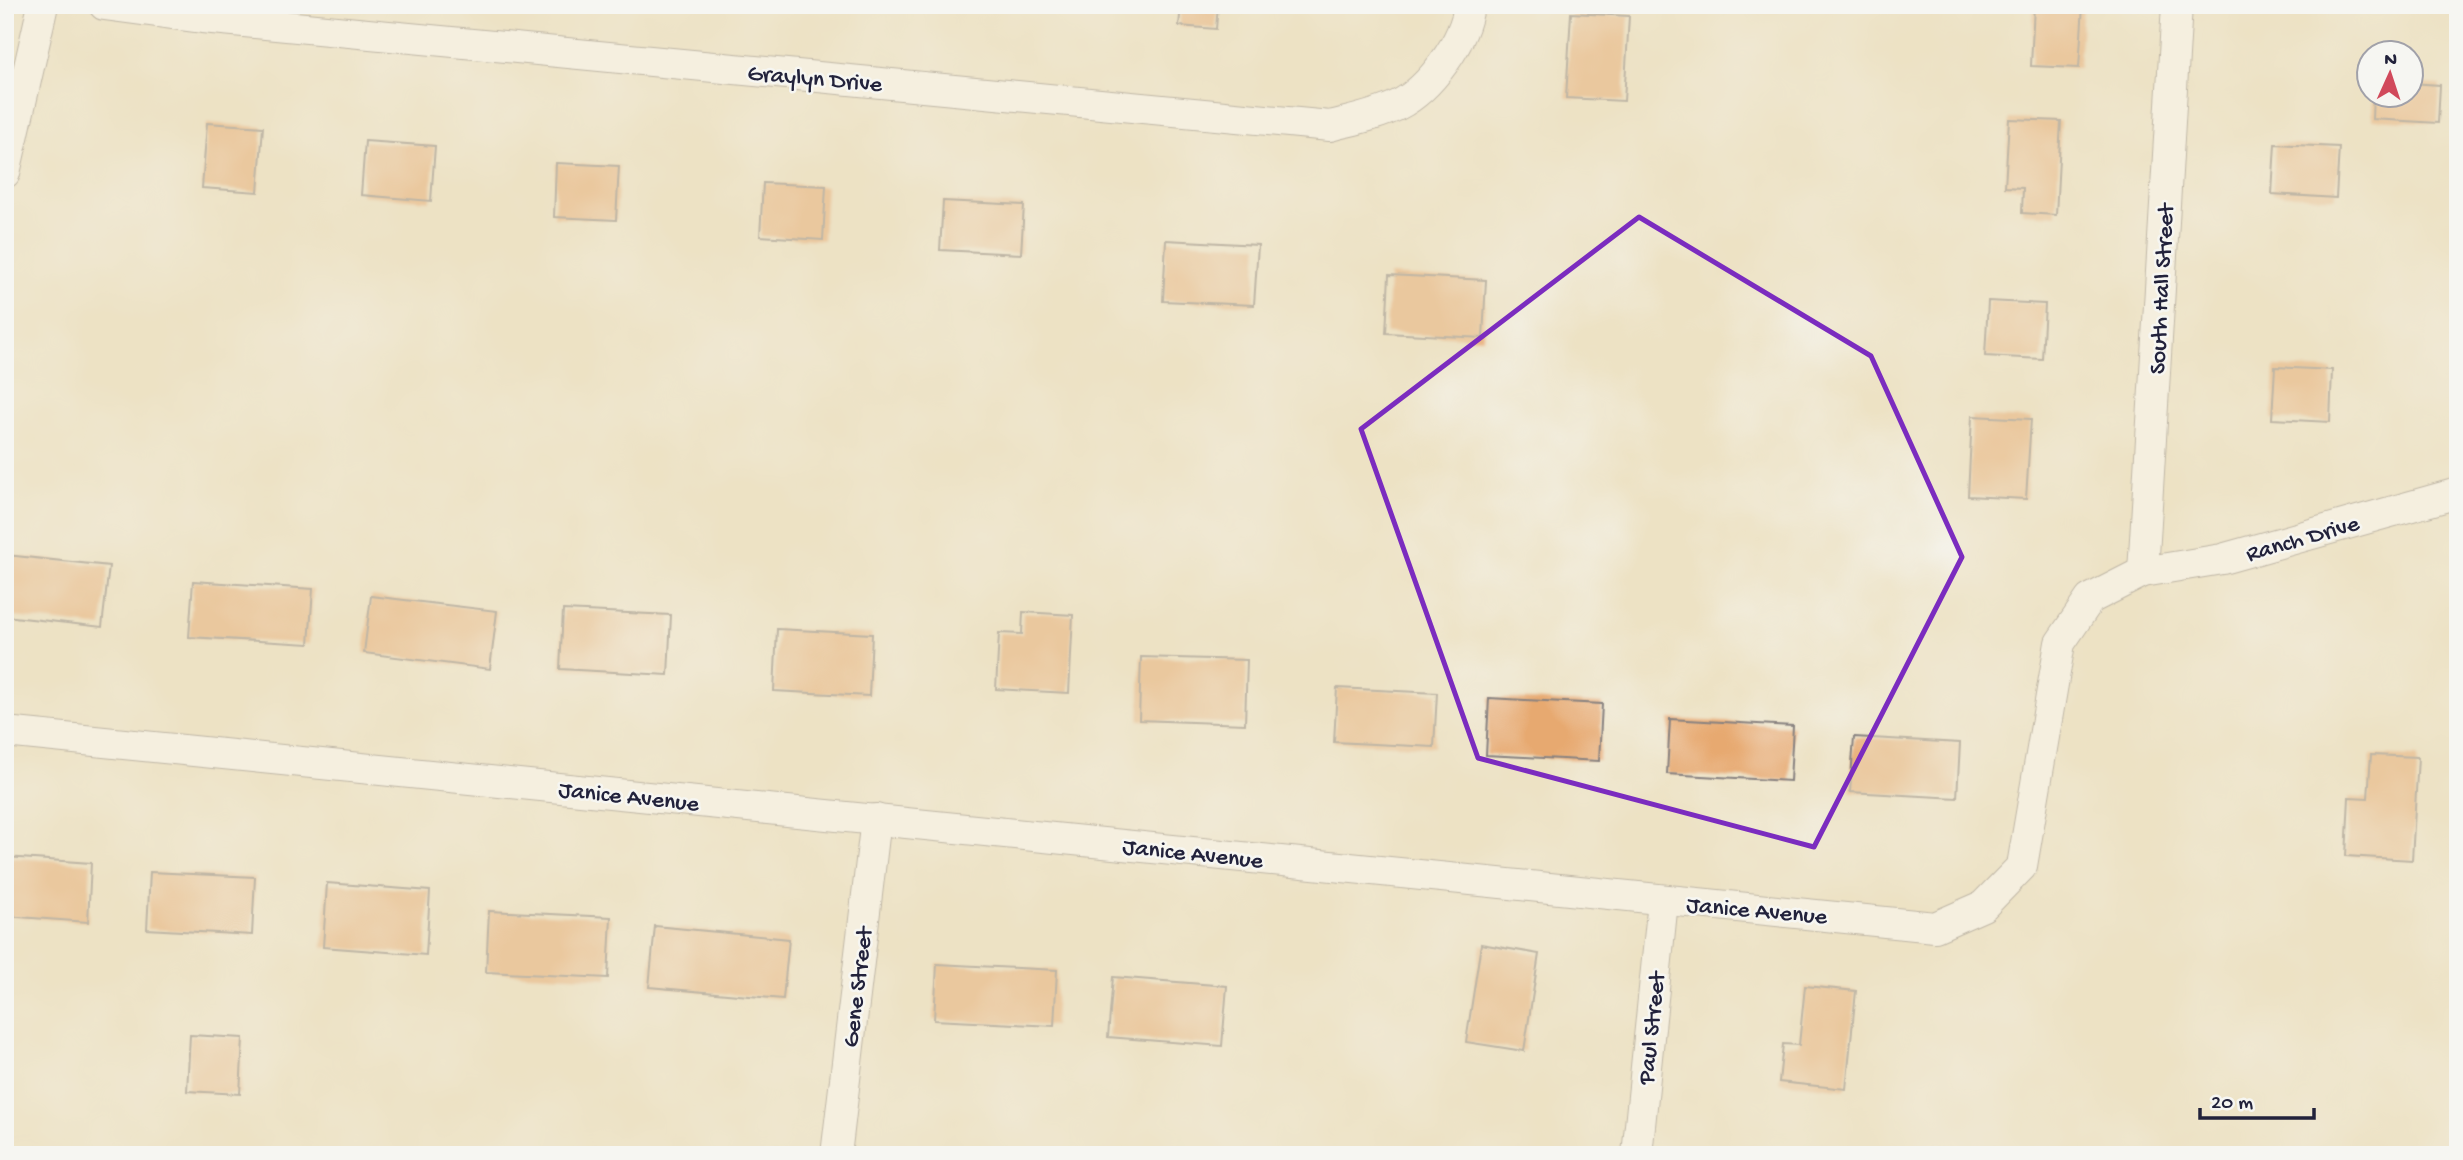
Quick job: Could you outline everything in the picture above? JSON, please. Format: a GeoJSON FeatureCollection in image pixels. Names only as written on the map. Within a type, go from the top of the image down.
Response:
{"type":"FeatureCollection","features":[{"type":"Feature","properties":{"kind":"street"},"geometry":{"type":"LineString","coordinates":[[5,173],[43,5]]}},
{"type":"Feature","properties":{"kind":"street","name":"Graylyn Drive"},"geometry":{"type":"LineString","coordinates":[[104,5],[202,18],[1330,126],[1374,115],[1401,103],[1433,76],[1458,41],[1469,5]]}},
{"type":"Feature","properties":{"kind":"street","name":"South Hall Street"},"geometry":{"type":"LineString","coordinates":[[2143,572],[2177,5]]}},
{"type":"Feature","properties":{"kind":"street","name":"Ranch Drive"},"geometry":{"type":"LineString","coordinates":[[2143,572],[2222,559],[2458,493]]}},
{"type":"Feature","properties":{"kind":"street","name":"Janice Avenue"},"geometry":{"type":"LineString","coordinates":[[5,732],[1935,927],[1983,906],[2022,866],[2060,643],[2090,599],[2143,572]]}},
{"type":"Feature","properties":{"kind":"street","name":"Gene Street"},"geometry":{"type":"LineString","coordinates":[[836,1155],[876,819]]}},
{"type":"Feature","properties":{"kind":"street","name":"Paul Street"},"geometry":{"type":"LineString","coordinates":[[1637,1155],[1663,901]]}},
{"type":"Feature","properties":{"kind":"highlighted area"},"geometry":{"type":"Polygon","coordinates":[[[1639,217],[1871,356],[1962,557],[1814,847],[1478,758],[1361,429],[1639,217]]]}},
{"type":"Feature","properties":{"kind":"building"},"geometry":{"type":"Polygon","coordinates":[[[1181,5],[1218,5],[1216,29],[1179,26],[1181,5]]]}},
{"type":"Feature","properties":{"kind":"building"},"geometry":{"type":"Polygon","coordinates":[[[2034,5],[2083,5],[2079,68],[2031,66],[2034,5]]]}},
{"type":"Feature","properties":{"kind":"building"},"geometry":{"type":"Polygon","coordinates":[[[1571,13],[1629,16],[1624,101],[1566,98],[1571,13]]]}},
{"type":"Feature","properties":{"kind":"building"},"geometry":{"type":"Polygon","coordinates":[[[2424,84],[2440,85],[2438,123],[2372,119],[2372,108],[2424,108],[2424,84]]]}},
{"type":"Feature","properties":{"kind":"building"},"geometry":{"type":"Polygon","coordinates":[[[2009,119],[2061,121],[2056,215],[2022,213],[2023,188],[2005,187],[2009,119]]]}},
{"type":"Feature","properties":{"kind":"building"},"geometry":{"type":"Polygon","coordinates":[[[207,123],[263,127],[258,192],[202,188],[207,123]]]}},
{"type":"Feature","properties":{"kind":"building"},"geometry":{"type":"Polygon","coordinates":[[[365,141],[435,146],[431,201],[361,195],[365,141]]]}},
{"type":"Feature","properties":{"kind":"building"},"geometry":{"type":"Polygon","coordinates":[[[2275,144],[2339,147],[2336,198],[2272,194],[2275,144]]]}},
{"type":"Feature","properties":{"kind":"building"},"geometry":{"type":"Polygon","coordinates":[[[556,163],[619,166],[616,220],[554,217],[556,163]]]}},
{"type":"Feature","properties":{"kind":"building"},"geometry":{"type":"Polygon","coordinates":[[[763,183],[826,186],[823,240],[760,236],[763,183]]]}},
{"type":"Feature","properties":{"kind":"building"},"geometry":{"type":"Polygon","coordinates":[[[943,201],[1024,205],[1021,254],[940,250],[943,201]]]}},
{"type":"Feature","properties":{"kind":"building"},"geometry":{"type":"Polygon","coordinates":[[[1166,240],[1258,245],[1254,305],[1163,301],[1166,240]]]}},
{"type":"Feature","properties":{"kind":"building"},"geometry":{"type":"Polygon","coordinates":[[[1389,275],[1486,280],[1483,338],[1386,333],[1389,275]]]}},
{"type":"Feature","properties":{"kind":"building"},"geometry":{"type":"Polygon","coordinates":[[[1988,301],[2045,304],[2042,359],[1985,356],[1988,301]]]}},
{"type":"Feature","properties":{"kind":"building"},"geometry":{"type":"Polygon","coordinates":[[[2275,367],[2332,370],[2330,422],[2272,419],[2275,367]]]}},
{"type":"Feature","properties":{"kind":"building"},"geometry":{"type":"Polygon","coordinates":[[[1972,416],[2031,419],[2026,499],[1968,496],[1972,416]]]}},
{"type":"Feature","properties":{"kind":"building"},"geometry":{"type":"Polygon","coordinates":[[[6,555],[109,566],[102,627],[5,616],[6,555]]]}},
{"type":"Feature","properties":{"kind":"building"},"geometry":{"type":"Polygon","coordinates":[[[193,581],[313,589],[309,644],[189,637],[193,581]]]}},
{"type":"Feature","properties":{"kind":"building"},"geometry":{"type":"Polygon","coordinates":[[[371,596],[497,611],[490,669],[364,653],[371,596]]]}},
{"type":"Feature","properties":{"kind":"building"},"geometry":{"type":"Polygon","coordinates":[[[563,610],[671,615],[668,675],[560,669],[563,610]]]}},
{"type":"Feature","properties":{"kind":"building"},"geometry":{"type":"Polygon","coordinates":[[[1023,612],[1073,615],[1069,693],[996,689],[999,633],[1022,634],[1023,612]]]}},
{"type":"Feature","properties":{"kind":"building"},"geometry":{"type":"Polygon","coordinates":[[[777,629],[872,634],[869,696],[774,691],[777,629]]]}},
{"type":"Feature","properties":{"kind":"building"},"geometry":{"type":"Polygon","coordinates":[[[1141,657],[1247,660],[1245,724],[1139,720],[1141,657]]]}},
{"type":"Feature","properties":{"kind":"building"},"geometry":{"type":"Polygon","coordinates":[[[1337,688],[1437,693],[1434,747],[1334,742],[1337,688]]]}},
{"type":"Feature","properties":{"kind":"building"},"geometry":{"type":"Polygon","coordinates":[[[1489,698],[1602,704],[1599,761],[1486,755],[1489,698]]]}},
{"type":"Feature","properties":{"kind":"building"},"geometry":{"type":"Polygon","coordinates":[[[1670,719],[1793,726],[1790,781],[1667,774],[1670,719]]]}},
{"type":"Feature","properties":{"kind":"building"},"geometry":{"type":"Polygon","coordinates":[[[1854,737],[1960,743],[1957,798],[1850,792],[1854,737]]]}},
{"type":"Feature","properties":{"kind":"building"},"geometry":{"type":"Polygon","coordinates":[[[2371,755],[2418,757],[2412,860],[2346,856],[2349,797],[2368,798],[2371,755]]]}},
{"type":"Feature","properties":{"kind":"building"},"geometry":{"type":"Polygon","coordinates":[[[5,857],[91,863],[88,922],[5,916],[5,857]]]}},
{"type":"Feature","properties":{"kind":"building"},"geometry":{"type":"Polygon","coordinates":[[[150,872],[255,877],[252,935],[147,929],[150,872]]]}},
{"type":"Feature","properties":{"kind":"building"},"geometry":{"type":"Polygon","coordinates":[[[327,883],[430,891],[426,955],[323,947],[327,883]]]}},
{"type":"Feature","properties":{"kind":"building"},"geometry":{"type":"Polygon","coordinates":[[[489,911],[611,917],[608,978],[486,972],[489,911]]]}},
{"type":"Feature","properties":{"kind":"building"},"geometry":{"type":"Polygon","coordinates":[[[655,926],[789,939],[783,999],[649,987],[655,926]]]}},
{"type":"Feature","properties":{"kind":"building"},"geometry":{"type":"Polygon","coordinates":[[[1481,944],[1539,954],[1524,1051],[1466,1042],[1481,944]]]}},
{"type":"Feature","properties":{"kind":"building"},"geometry":{"type":"Polygon","coordinates":[[[937,964],[1057,970],[1054,1026],[934,1020],[937,964]]]}},
{"type":"Feature","properties":{"kind":"building"},"geometry":{"type":"Polygon","coordinates":[[[1113,977],[1227,986],[1222,1046],[1108,1037],[1113,977]]]}},
{"type":"Feature","properties":{"kind":"building"},"geometry":{"type":"Polygon","coordinates":[[[1805,986],[1856,991],[1846,1089],[1779,1082],[1783,1044],[1799,1045],[1805,986]]]}},
{"type":"Feature","properties":{"kind":"building"},"geometry":{"type":"Polygon","coordinates":[[[190,1035],[243,1038],[240,1094],[187,1091],[190,1035]]]}}]}
